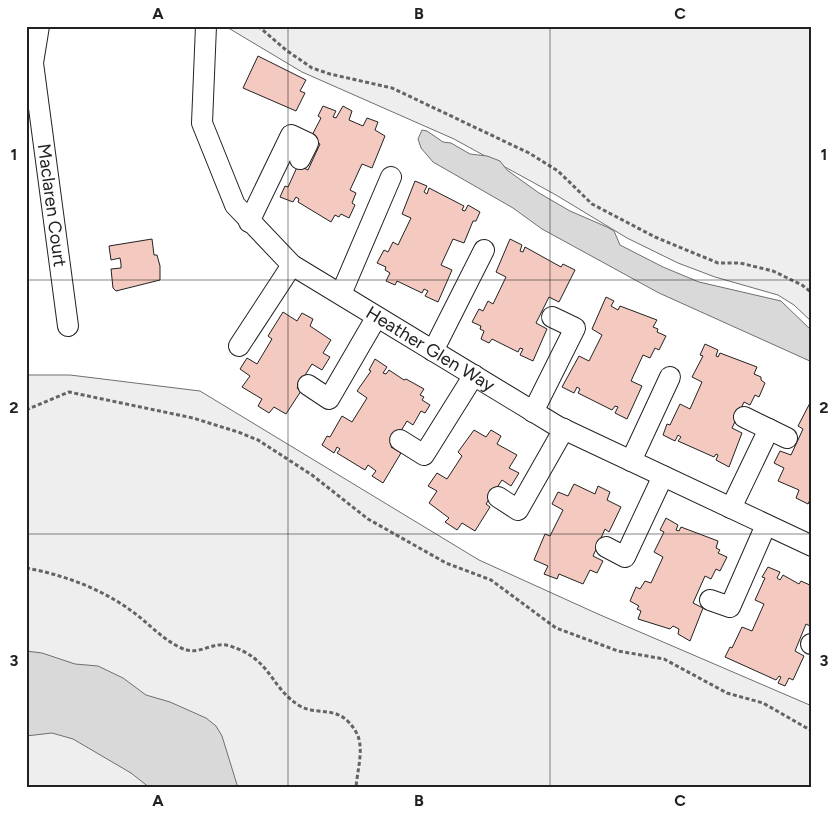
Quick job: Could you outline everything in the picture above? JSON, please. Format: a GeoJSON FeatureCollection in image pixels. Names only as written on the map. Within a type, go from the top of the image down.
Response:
{"type":"FeatureCollection","features":[{"type":"Feature","properties":{"kind":"street","name":"Maclaren Court"},"geometry":{"type":"LineString","coordinates":[[39,26],[33,63],[68,326]]}},
{"type":"Feature","properties":{"kind":"street","name":"Heather Glen Way"},"geometry":{"type":"LineString","coordinates":[[206,26],[202,123],[235,205],[249,222],[292,265],[341,294],[376,318],[564,429],[812,546]]}},
{"type":"Feature","properties":{"kind":"street"},"geometry":{"type":"LineString","coordinates":[[249,222],[291,135],[308,143],[300,159]]}},
{"type":"Feature","properties":{"kind":"street"},"geometry":{"type":"LineString","coordinates":[[341,294],[390,177]]}},
{"type":"Feature","properties":{"kind":"street"},"geometry":{"type":"LineString","coordinates":[[433,351],[484,250]]}},
{"type":"Feature","properties":{"kind":"street"},"geometry":{"type":"LineString","coordinates":[[238,346],[292,265]]}},
{"type":"Feature","properties":{"kind":"street"},"geometry":{"type":"LineString","coordinates":[[533,412],[575,328],[552,317]]}},
{"type":"Feature","properties":{"kind":"street"},"geometry":{"type":"LineString","coordinates":[[308,386],[329,399],[376,318]]}},
{"type":"Feature","properties":{"kind":"street"},"geometry":{"type":"LineString","coordinates":[[400,440],[424,455],[474,375]]}},
{"type":"Feature","properties":{"kind":"street"},"geometry":{"type":"LineString","coordinates":[[631,461],[670,377]]}},
{"type":"Feature","properties":{"kind":"street"},"geometry":{"type":"LineString","coordinates":[[744,417],[787,438]]}},
{"type":"Feature","properties":{"kind":"street"},"geometry":{"type":"LineString","coordinates":[[498,497],[518,510],[564,429]]}},
{"type":"Feature","properties":{"kind":"street"},"geometry":{"type":"LineString","coordinates":[[731,508],[769,429]]}},
{"type":"Feature","properties":{"kind":"street"},"geometry":{"type":"LineString","coordinates":[[606,547],[625,557],[663,476]]}},
{"type":"Feature","properties":{"kind":"street"},"geometry":{"type":"LineString","coordinates":[[710,600],[730,607],[766,525]]}},
{"type":"Feature","properties":{"kind":"path"},"geometry":{"type":"LineString","coordinates":[[258,26],[286,50],[312,68],[392,88],[529,153],[558,171],[592,204],[655,237],[718,263],[740,264],[773,271],[802,284],[812,292]]}},
{"type":"Feature","properties":{"kind":"path"},"geometry":{"type":"LineString","coordinates":[[26,410],[69,392],[163,411],[230,428],[268,446],[312,475],[368,518],[446,563],[491,580],[556,628],[618,651],[664,659],[726,693],[763,702],[812,730]]}},
{"type":"Feature","properties":{"kind":"path"},"geometry":{"type":"LineString","coordinates":[[26,568],[62,575],[120,603],[168,641],[186,651],[192,652],[227,644],[258,659],[281,688],[302,707],[334,712],[356,732],[360,741],[356,788]]}},
{"type":"Feature","properties":{"kind":"shaded area"},"geometry":{"type":"Polygon","coordinates":[[[225,26],[812,26],[812,322],[794,305],[778,295],[715,277],[678,263],[627,238],[556,195],[454,139],[302,72],[225,26]]]}},
{"type":"Feature","properties":{"kind":"shaded area"},"geometry":{"type":"Polygon","coordinates":[[[422,130],[470,154],[487,156],[500,161],[507,170],[539,193],[570,211],[614,231],[620,245],[663,267],[699,282],[781,301],[812,331],[812,362],[659,293],[542,229],[513,208],[433,162],[421,148],[418,139],[422,130]]]}},
{"type":"Feature","properties":{"kind":"shaded area"},"geometry":{"type":"Polygon","coordinates":[[[26,375],[70,375],[200,391],[479,560],[598,614],[812,706],[812,788],[26,788],[26,375]]]}},
{"type":"Feature","properties":{"kind":"shaded area"},"geometry":{"type":"Polygon","coordinates":[[[26,651],[42,653],[75,664],[98,666],[123,678],[146,695],[170,702],[206,718],[216,726],[222,736],[238,788],[150,788],[131,773],[73,739],[52,733],[26,736],[26,651]]]}},
{"type":"Feature","properties":{"kind":"building"},"geometry":{"type":"Polygon","coordinates":[[[258,56],[306,80],[300,91],[305,93],[296,111],[243,88],[258,56]]]}},
{"type":"Feature","properties":{"kind":"building"},"geometry":{"type":"Polygon","coordinates":[[[323,106],[336,111],[333,117],[336,118],[343,106],[352,111],[349,120],[363,126],[367,118],[378,122],[375,130],[385,136],[372,168],[362,164],[350,190],[356,193],[352,203],[355,205],[349,218],[341,214],[339,217],[335,215],[331,222],[298,202],[299,199],[296,197],[293,202],[280,197],[285,186],[288,187],[298,165],[308,170],[320,144],[310,139],[321,118],[318,116],[323,106]]]}},
{"type":"Feature","properties":{"kind":"building"},"geometry":{"type":"Polygon","coordinates":[[[415,181],[427,186],[424,192],[427,194],[429,188],[464,206],[462,210],[465,211],[468,205],[480,212],[476,221],[473,221],[464,243],[453,239],[441,265],[452,270],[438,302],[425,296],[428,291],[424,289],[422,293],[397,281],[395,285],[386,281],[390,273],[385,270],[386,267],[377,263],[384,250],[388,252],[393,242],[398,245],[411,218],[402,214],[415,181]]]}},
{"type":"Feature","properties":{"kind":"building"},"geometry":{"type":"Polygon","coordinates":[[[152,239],[154,255],[157,255],[160,266],[160,280],[116,291],[113,288],[111,269],[121,268],[121,264],[120,258],[111,260],[109,246],[152,239]]]}},
{"type":"Feature","properties":{"kind":"building"},"geometry":{"type":"Polygon","coordinates":[[[510,239],[522,245],[520,251],[523,252],[525,247],[561,267],[563,264],[575,270],[559,302],[549,297],[536,323],[547,329],[533,361],[520,355],[523,349],[520,348],[518,352],[492,339],[489,343],[481,339],[484,331],[480,329],[481,326],[472,322],[479,309],[483,311],[488,301],[493,304],[506,277],[496,272],[510,239]]]}},
{"type":"Feature","properties":{"kind":"building"},"geometry":{"type":"Polygon","coordinates":[[[606,297],[614,301],[611,306],[618,310],[620,306],[657,320],[653,327],[658,329],[657,332],[666,336],[659,350],[655,348],[650,358],[643,355],[631,381],[642,386],[627,419],[615,413],[618,407],[615,406],[612,410],[578,393],[580,389],[577,387],[574,393],[562,387],[579,356],[589,361],[602,335],[592,329],[606,297]]]}},
{"type":"Feature","properties":{"kind":"building"},"geometry":{"type":"Polygon","coordinates":[[[283,312],[297,321],[302,313],[313,319],[310,326],[331,340],[323,353],[330,357],[322,370],[312,364],[297,388],[301,391],[286,414],[274,407],[269,413],[258,406],[262,399],[242,387],[250,376],[240,369],[247,358],[257,364],[272,339],[268,336],[283,312]]]}},
{"type":"Feature","properties":{"kind":"building"},"geometry":{"type":"Polygon","coordinates":[[[705,344],[718,350],[716,356],[718,357],[720,353],[757,367],[754,374],[761,377],[761,380],[765,383],[759,397],[755,395],[750,405],[744,402],[732,428],[742,433],[729,467],[716,460],[718,455],[716,454],[714,457],[678,441],[681,437],[678,435],[675,441],[663,435],[667,424],[670,425],[680,404],[690,409],[702,382],[692,377],[703,356],[700,355],[705,344]]]}},
{"type":"Feature","properties":{"kind":"building"},"geometry":{"type":"Polygon","coordinates":[[[375,359],[387,367],[383,373],[386,374],[389,370],[404,380],[406,379],[424,389],[420,395],[424,397],[422,400],[430,405],[425,413],[421,411],[413,425],[407,421],[391,447],[401,453],[383,483],[372,476],[376,471],[368,465],[365,470],[337,453],[340,449],[337,447],[334,453],[322,445],[327,436],[330,437],[342,416],[352,422],[367,398],[357,391],[371,371],[369,370],[375,359]]]}},
{"type":"Feature","properties":{"kind":"building"},"geometry":{"type":"Polygon","coordinates":[[[811,401],[812,496],[808,504],[796,498],[799,490],[778,481],[784,468],[774,463],[780,451],[791,455],[803,429],[798,426],[811,401]]]}},
{"type":"Feature","properties":{"kind":"building"},"geometry":{"type":"Polygon","coordinates":[[[474,430],[486,437],[491,430],[501,436],[497,444],[517,455],[509,468],[519,473],[511,486],[502,480],[486,504],[490,507],[475,531],[462,523],[457,530],[445,522],[449,518],[429,503],[437,491],[428,486],[437,473],[447,479],[462,456],[458,452],[474,430]]]}},
{"type":"Feature","properties":{"kind":"building"},"geometry":{"type":"Polygon","coordinates":[[[574,484],[595,494],[598,486],[610,492],[607,500],[621,507],[609,532],[605,529],[593,556],[603,561],[597,573],[590,570],[583,584],[559,574],[557,579],[544,574],[548,566],[534,560],[545,534],[550,536],[563,510],[552,504],[558,492],[568,496],[574,484]]]}},
{"type":"Feature","properties":{"kind":"building"},"geometry":{"type":"Polygon","coordinates":[[[666,518],[678,525],[676,530],[679,531],[681,527],[718,541],[716,548],[720,550],[718,553],[727,557],[720,571],[716,569],[711,579],[705,576],[693,603],[703,608],[690,641],[678,634],[679,629],[673,626],[670,629],[638,619],[641,611],[637,609],[639,606],[630,601],[636,587],[640,589],[645,581],[651,583],[663,557],[654,552],[664,532],[660,530],[666,518]]]}},
{"type":"Feature","properties":{"kind":"building"},"geometry":{"type":"Polygon","coordinates":[[[768,567],[780,572],[777,578],[780,580],[783,575],[799,584],[801,581],[812,586],[812,627],[806,624],[795,651],[804,656],[793,680],[789,678],[785,686],[778,683],[781,677],[779,676],[776,680],[725,657],[730,647],[732,648],[742,627],[752,631],[764,604],[755,600],[765,578],[762,577],[768,567]]]}}]}
